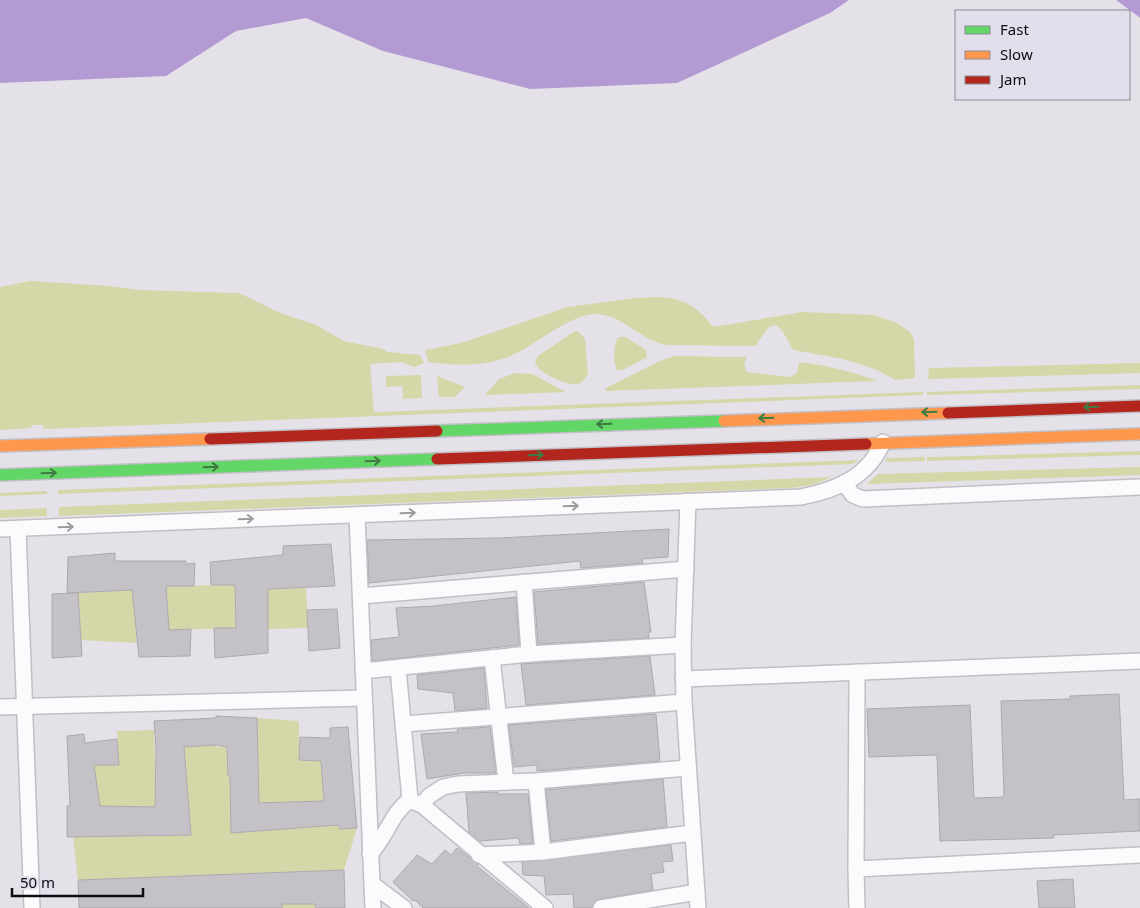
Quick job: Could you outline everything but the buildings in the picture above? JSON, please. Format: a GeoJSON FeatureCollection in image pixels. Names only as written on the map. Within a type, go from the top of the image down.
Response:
{"type":"FeatureCollection","features":[{"type":"Feature","properties":{"kind":"main road"},"geometry":{"type":"LineString","coordinates":[[0,446],[1140,406]]}},
{"type":"Feature","properties":{"kind":"main road"},"geometry":{"type":"LineString","coordinates":[[0,475],[1140,434]]}},
{"type":"Feature","properties":{"kind":"street"},"geometry":{"type":"LineString","coordinates":[[0,529],[801,497],[830,490],[844,484],[867,468],[883,442]]}},
{"type":"Feature","properties":{"kind":"street"},"geometry":{"type":"LineString","coordinates":[[844,484],[853,495],[863,499],[1140,487]]}},
{"type":"Feature","properties":{"kind":"street"},"geometry":{"type":"LineString","coordinates":[[688,501],[683,679],[687,768],[698,908]]}},
{"type":"Feature","properties":{"kind":"street"},"geometry":{"type":"LineString","coordinates":[[357,515],[373,908]]}},
{"type":"Feature","properties":{"kind":"street"},"geometry":{"type":"LineString","coordinates":[[18,529],[32,908]]}},
{"type":"Feature","properties":{"kind":"street"},"geometry":{"type":"LineString","coordinates":[[361,596],[686,569]]}},
{"type":"Feature","properties":{"kind":"street"},"geometry":{"type":"LineString","coordinates":[[524,582],[529,654]]}},
{"type":"Feature","properties":{"kind":"street"},"geometry":{"type":"LineString","coordinates":[[363,671],[529,654],[683,645]]}},
{"type":"Feature","properties":{"kind":"street"},"geometry":{"type":"LineString","coordinates":[[492,658],[506,782]]}},
{"type":"Feature","properties":{"kind":"street"},"geometry":{"type":"LineString","coordinates":[[683,679],[1140,661]]}},
{"type":"Feature","properties":{"kind":"street"},"geometry":{"type":"LineString","coordinates":[[398,668],[416,803],[545,908]]}},
{"type":"Feature","properties":{"kind":"street"},"geometry":{"type":"LineString","coordinates":[[857,672],[857,908]]}},
{"type":"Feature","properties":{"kind":"street"},"geometry":{"type":"LineString","coordinates":[[0,707],[363,698]]}},
{"type":"Feature","properties":{"kind":"street"},"geometry":{"type":"LineString","coordinates":[[404,724],[684,702]]}},
{"type":"Feature","properties":{"kind":"street"},"geometry":{"type":"LineString","coordinates":[[370,854],[381,842],[399,807],[416,803],[442,787],[458,784],[536,781],[687,768]]}},
{"type":"Feature","properties":{"kind":"street"},"geometry":{"type":"LineString","coordinates":[[536,781],[543,852]]}},
{"type":"Feature","properties":{"kind":"street"},"geometry":{"type":"LineString","coordinates":[[480,855],[543,852],[692,833]]}},
{"type":"Feature","properties":{"kind":"street"},"geometry":{"type":"LineString","coordinates":[[856,869],[1140,855]]}},
{"type":"Feature","properties":{"kind":"street"},"geometry":{"type":"LineString","coordinates":[[372,884],[404,908]]}},
{"type":"Feature","properties":{"kind":"street"},"geometry":{"type":"LineString","coordinates":[[601,908],[697,892]]}},
{"type":"Feature","properties":{"kind":"green space"},"geometry":{"type":"Polygon","coordinates":[[[30,281],[109,286],[139,290],[239,293],[280,313],[316,325],[344,341],[383,349],[387,352],[420,355],[424,363],[414,367],[402,362],[370,364],[374,412],[923,392],[923,395],[43,429],[43,425],[32,425],[31,428],[0,430],[0,287],[30,281]]]}},
{"type":"Feature","properties":{"kind":"green space"},"geometry":{"type":"Polygon","coordinates":[[[660,297],[679,300],[697,310],[713,327],[802,312],[874,315],[897,323],[910,332],[914,339],[915,378],[896,380],[875,369],[843,359],[793,350],[782,330],[775,325],[768,328],[755,346],[668,345],[649,339],[614,318],[595,314],[575,319],[517,353],[496,361],[462,365],[428,362],[425,350],[461,343],[568,307],[636,298],[660,297]]]}},
{"type":"Feature","properties":{"kind":"green space"},"geometry":{"type":"Polygon","coordinates":[[[575,331],[579,332],[585,339],[588,373],[583,381],[575,384],[547,375],[541,371],[535,362],[538,356],[575,331]]]}},
{"type":"Feature","properties":{"kind":"green space"},"geometry":{"type":"Polygon","coordinates":[[[619,337],[626,337],[646,350],[647,357],[623,370],[617,370],[614,353],[619,337]]]}},
{"type":"Feature","properties":{"kind":"green space"},"geometry":{"type":"Polygon","coordinates":[[[676,356],[747,357],[744,365],[747,372],[790,377],[797,373],[799,362],[839,369],[877,381],[606,391],[606,388],[664,359],[676,356]]]}},
{"type":"Feature","properties":{"kind":"green space"},"geometry":{"type":"Polygon","coordinates":[[[1140,363],[1140,373],[928,379],[929,368],[1140,363]]]}},
{"type":"Feature","properties":{"kind":"green space"},"geometry":{"type":"Polygon","coordinates":[[[515,373],[532,374],[566,392],[485,395],[499,379],[515,373]]]}},
{"type":"Feature","properties":{"kind":"green space"},"geometry":{"type":"Polygon","coordinates":[[[421,375],[422,398],[403,399],[402,386],[386,387],[386,376],[421,375]]]}},
{"type":"Feature","properties":{"kind":"green space"},"geometry":{"type":"Polygon","coordinates":[[[437,376],[465,387],[455,397],[439,397],[437,376]]]}},
{"type":"Feature","properties":{"kind":"green space"},"geometry":{"type":"Polygon","coordinates":[[[1140,385],[1140,389],[927,395],[927,392],[1140,385]]]}},
{"type":"Feature","properties":{"kind":"green space"},"geometry":{"type":"Polygon","coordinates":[[[1140,451],[1140,455],[927,461],[927,457],[1140,451]]]}},
{"type":"Feature","properties":{"kind":"green space"},"geometry":{"type":"Polygon","coordinates":[[[924,457],[925,461],[886,462],[886,458],[924,457]]]}},
{"type":"Feature","properties":{"kind":"green space"},"geometry":{"type":"Polygon","coordinates":[[[859,460],[853,464],[58,494],[58,490],[859,460]]]}},
{"type":"Feature","properties":{"kind":"green space"},"geometry":{"type":"Polygon","coordinates":[[[1140,467],[1140,475],[867,484],[878,474],[1140,467]]]}},
{"type":"Feature","properties":{"kind":"green space"},"geometry":{"type":"Polygon","coordinates":[[[832,477],[812,485],[791,488],[59,516],[59,507],[832,477]]]}},
{"type":"Feature","properties":{"kind":"green space"},"geometry":{"type":"Polygon","coordinates":[[[47,491],[47,494],[0,496],[0,493],[47,491]]]}},
{"type":"Feature","properties":{"kind":"green space"},"geometry":{"type":"Polygon","coordinates":[[[47,508],[47,516],[0,518],[0,510],[47,508]]]}},
{"type":"Feature","properties":{"kind":"green space"},"geometry":{"type":"Polygon","coordinates":[[[235,585],[236,628],[169,630],[166,586],[235,585]]]}},
{"type":"Feature","properties":{"kind":"green space"},"geometry":{"type":"Polygon","coordinates":[[[306,588],[308,628],[266,629],[267,589],[306,588]]]}},
{"type":"Feature","properties":{"kind":"green space"},"geometry":{"type":"Polygon","coordinates":[[[132,590],[137,643],[81,640],[78,593],[132,590]]]}},
{"type":"Feature","properties":{"kind":"green space"},"geometry":{"type":"Polygon","coordinates":[[[257,718],[299,721],[299,760],[321,761],[324,801],[256,808],[259,796],[257,718]]]}},
{"type":"Feature","properties":{"kind":"green space"},"geometry":{"type":"Polygon","coordinates":[[[216,720],[216,747],[230,747],[228,776],[230,776],[231,833],[338,825],[340,829],[357,828],[344,870],[78,880],[73,837],[191,835],[184,747],[216,720]]]}},
{"type":"Feature","properties":{"kind":"green space"},"geometry":{"type":"Polygon","coordinates":[[[154,730],[156,797],[162,807],[100,806],[94,765],[119,765],[117,731],[154,730]]]}},
{"type":"Feature","properties":{"kind":"green space"},"geometry":{"type":"Polygon","coordinates":[[[282,904],[315,904],[316,908],[282,908],[282,904]]]}},
{"type":"Feature","properties":{"kind":"shaded area"},"geometry":{"type":"Polygon","coordinates":[[[0,0],[849,0],[830,13],[677,83],[530,89],[383,51],[306,18],[236,31],[166,76],[0,83],[0,0]]]}},
{"type":"Feature","properties":{"kind":"shaded area"},"geometry":{"type":"Polygon","coordinates":[[[1116,0],[1140,0],[1140,18],[1116,0]]]}},
{"type":"Feature","properties":{"kind":"traffic: fast"},"geometry":{"type":"LineString","coordinates":[[437,431],[724,421]]}},
{"type":"Feature","properties":{"kind":"traffic: fast"},"geometry":{"type":"LineString","coordinates":[[0,475],[437,459]]}},
{"type":"Feature","properties":{"kind":"traffic: slow"},"geometry":{"type":"LineString","coordinates":[[724,421],[948,413]]}},
{"type":"Feature","properties":{"kind":"traffic: slow"},"geometry":{"type":"LineString","coordinates":[[866,444],[1140,434]]}},
{"type":"Feature","properties":{"kind":"traffic: slow"},"geometry":{"type":"LineString","coordinates":[[0,446],[210,439]]}},
{"type":"Feature","properties":{"kind":"traffic: jam"},"geometry":{"type":"LineString","coordinates":[[948,413],[1140,406]]}},
{"type":"Feature","properties":{"kind":"traffic: jam"},"geometry":{"type":"LineString","coordinates":[[210,439],[437,431]]}},
{"type":"Feature","properties":{"kind":"traffic: jam"},"geometry":{"type":"LineString","coordinates":[[437,459],[866,444]]}}]}
